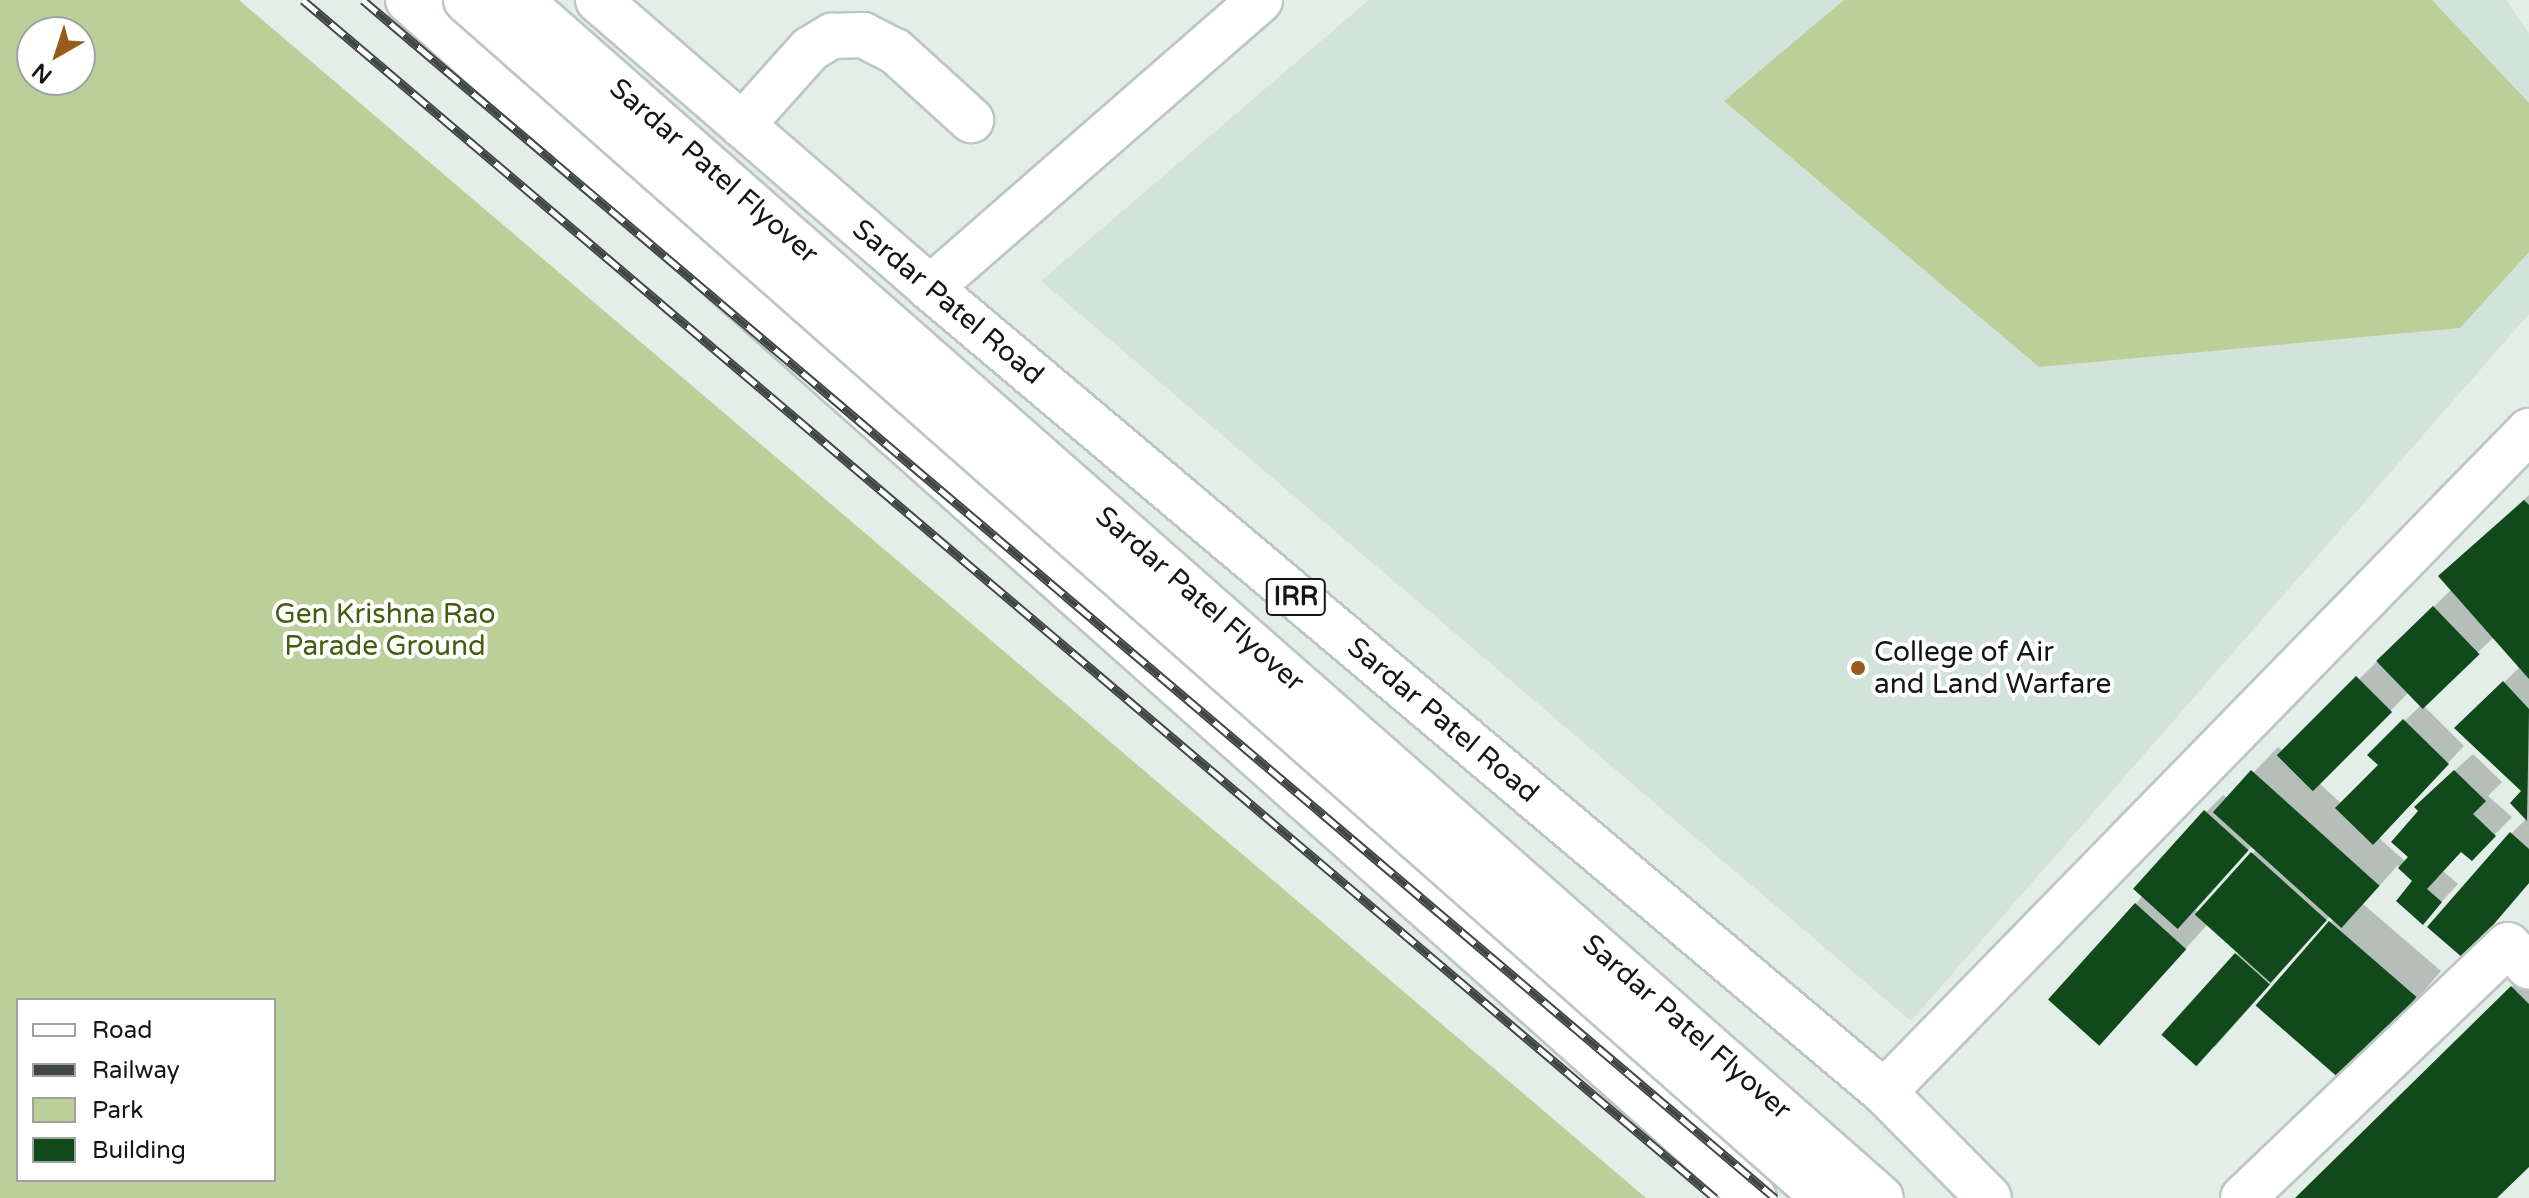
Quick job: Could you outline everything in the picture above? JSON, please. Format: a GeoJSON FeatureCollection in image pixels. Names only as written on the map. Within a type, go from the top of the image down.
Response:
{"type":"FeatureCollection","features":[{"type":"Feature","properties":{"kind":"main road"},"geometry":{"type":"LineString","coordinates":[[408,0],[1754,1198]]}},
{"type":"Feature","properties":{"kind":"main road","name":"Sardar Patel Flyover"},"geometry":{"type":"LineString","coordinates":[[466,0],[1825,1198]]}},
{"type":"Feature","properties":{"kind":"main road","name":"Sardar Patel Flyover"},"geometry":{"type":"LineString","coordinates":[[520,0],[1881,1198]]}},
{"type":"Feature","properties":{"kind":"main road","name":"Sardar Patel Road"},"geometry":{"type":"LineString","coordinates":[[598,0],[930,288],[1884,1092],[1989,1198]]}},
{"type":"Feature","properties":{"kind":"main road"},"geometry":{"type":"LineString","coordinates":[[930,288],[1260,0]]}},
{"type":"Feature","properties":{"kind":"main road"},"geometry":{"type":"LineString","coordinates":[[742,125],[810,49],[832,36],[863,35],[895,51],[971,120]]}},
{"type":"Feature","properties":{"kind":"main road"},"geometry":{"type":"LineString","coordinates":[[745,299],[834,204]]}},
{"type":"Feature","properties":{"kind":"main road"},"geometry":{"type":"LineString","coordinates":[[1884,1092],[2529,431]]}},
{"type":"Feature","properties":{"kind":"main road"},"geometry":{"type":"LineString","coordinates":[[2243,1198],[2508,945],[2529,967]]}},
{"type":"Feature","properties":{"kind":"shaded area","name":"College of Air and Land Warfare"},"geometry":{"type":"Polygon","coordinates":[[[1369,0],[2506,0],[2529,33],[2529,314],[1911,1021],[1041,281],[1369,0]]]}},
{"type":"Feature","properties":{"kind":"green space","name":"Gen Krishna Rao Parade Ground"},"geometry":{"type":"Polygon","coordinates":[[[0,0],[239,0],[1646,1198],[0,1198],[0,0]]]}},
{"type":"Feature","properties":{"kind":"green space"},"geometry":{"type":"Polygon","coordinates":[[[1844,0],[2432,0],[2529,103],[2529,252],[2460,328],[2039,367],[1724,101],[1844,0]]]}},
{"type":"Feature","properties":{"kind":"building"},"geometry":{"type":"Polygon","coordinates":[[[2524,500],[2529,505],[2529,679],[2438,576],[2524,500]]]}},
{"type":"Feature","properties":{"kind":"building"},"geometry":{"type":"Polygon","coordinates":[[[2433,606],[2480,654],[2423,709],[2376,661],[2433,606]]]}},
{"type":"Feature","properties":{"kind":"building"},"geometry":{"type":"Polygon","coordinates":[[[2356,676],[2392,712],[2313,791],[2277,755],[2356,676]]]}},
{"type":"Feature","properties":{"kind":"building"},"geometry":{"type":"Polygon","coordinates":[[[2503,681],[2529,709],[2527,821],[2510,803],[2521,791],[2454,728],[2503,681]]]}},
{"type":"Feature","properties":{"kind":"building"},"geometry":{"type":"Polygon","coordinates":[[[2403,719],[2449,764],[2373,845],[2335,808],[2378,765],[2367,755],[2403,719]]]}},
{"type":"Feature","properties":{"kind":"building"},"geometry":{"type":"Polygon","coordinates":[[[2251,770],[2380,886],[2341,928],[2213,812],[2251,770]]]}},
{"type":"Feature","properties":{"kind":"building"},"geometry":{"type":"Polygon","coordinates":[[[2454,770],[2486,801],[2473,814],[2496,836],[2472,861],[2461,852],[2427,889],[2442,902],[2423,925],[2396,901],[2412,881],[2398,868],[2408,857],[2391,842],[2418,811],[2414,807],[2454,770]]]}},
{"type":"Feature","properties":{"kind":"building"},"geometry":{"type":"Polygon","coordinates":[[[2204,810],[2249,850],[2178,929],[2133,889],[2204,810]]]}},
{"type":"Feature","properties":{"kind":"building"},"geometry":{"type":"Polygon","coordinates":[[[2510,832],[2529,849],[2529,883],[2464,959],[2427,927],[2510,832]]]}},
{"type":"Feature","properties":{"kind":"building"},"geometry":{"type":"Polygon","coordinates":[[[2251,852],[2327,920],[2271,983],[2195,914],[2251,852]]]}},
{"type":"Feature","properties":{"kind":"building"},"geometry":{"type":"Polygon","coordinates":[[[2135,903],[2186,949],[2099,1046],[2048,1000],[2135,903]]]}},
{"type":"Feature","properties":{"kind":"building"},"geometry":{"type":"Polygon","coordinates":[[[2329,921],[2417,997],[2343,1082],[2256,1006],[2329,921]]]}},
{"type":"Feature","properties":{"kind":"building"},"geometry":{"type":"Polygon","coordinates":[[[2235,953],[2270,984],[2196,1066],[2161,1035],[2235,953]]]}},
{"type":"Feature","properties":{"kind":"building"},"geometry":{"type":"Polygon","coordinates":[[[2511,986],[2529,1004],[2529,1167],[2497,1198],[2295,1198],[2511,986]]]}},
{"type":"Feature","properties":{"kind":"railway"},"geometry":{"type":"LineString","coordinates":[[303,0],[1715,1198]]}},
{"type":"Feature","properties":{"kind":"railway"},"geometry":{"type":"LineString","coordinates":[[363,0],[1775,1198]]}},
{"type":"Feature","properties":{"kind":"place","name":"College of Air and Land Warfare"},"geometry":{"type":"Point","coordinates":[1858,668]}}]}
